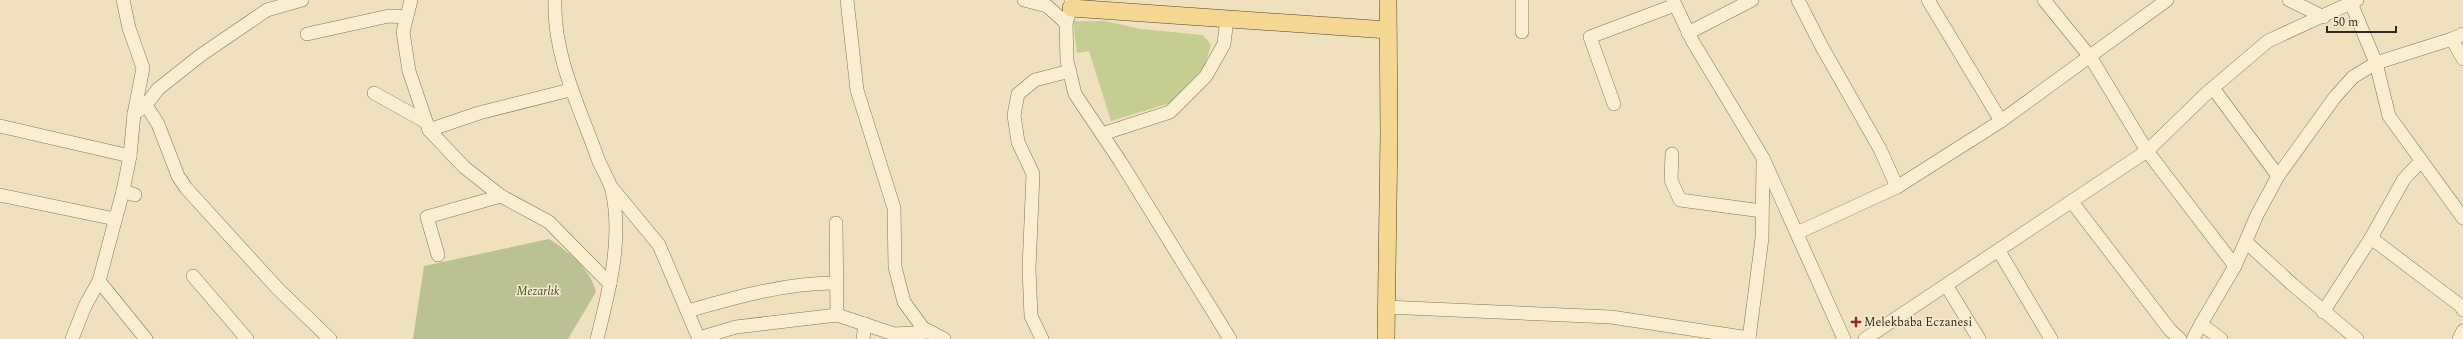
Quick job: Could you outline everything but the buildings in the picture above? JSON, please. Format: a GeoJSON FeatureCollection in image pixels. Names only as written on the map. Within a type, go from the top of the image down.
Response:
{"type":"FeatureCollection","features":[{"type":"Feature","properties":{"kind":"main road"},"geometry":{"type":"LineString","coordinates":[[1386,339],[1389,134],[1388,0]]}},
{"type":"Feature","properties":{"kind":"main road"},"geometry":{"type":"LineString","coordinates":[[1069,10],[1388,30]]}},
{"type":"Feature","properties":{"kind":"street"},"geometry":{"type":"LineString","coordinates":[[74,337],[84,306],[99,281],[115,219],[129,193],[130,156],[134,114],[143,68],[129,28],[123,0]]}},
{"type":"Feature","properties":{"kind":"street"},"geometry":{"type":"LineString","coordinates":[[134,114],[146,105],[158,89],[267,5],[302,0]]}},
{"type":"Feature","properties":{"kind":"street"},"geometry":{"type":"LineString","coordinates":[[411,0],[403,32],[409,71],[428,126]]}},
{"type":"Feature","properties":{"kind":"street"},"geometry":{"type":"LineString","coordinates":[[555,0],[560,42],[570,90],[579,106],[604,174],[612,188],[659,245],[699,339],[736,327],[837,315],[894,334],[922,335],[944,339]]}},
{"type":"Feature","properties":{"kind":"street"},"geometry":{"type":"LineString","coordinates":[[847,0],[857,90],[894,208],[895,267],[904,302],[923,328],[922,335]]}},
{"type":"Feature","properties":{"kind":"street"},"geometry":{"type":"LineString","coordinates":[[1024,0],[1069,10],[1070,71],[1075,94],[1102,134],[1230,339]]}},
{"type":"Feature","properties":{"kind":"street"},"geometry":{"type":"LineString","coordinates":[[1522,0],[1522,32]]}},
{"type":"Feature","properties":{"kind":"street"},"geometry":{"type":"LineString","coordinates":[[1688,33],[1752,0]]}},
{"type":"Feature","properties":{"kind":"street"},"geometry":{"type":"LineString","coordinates":[[1798,0],[1822,47],[1880,149],[1897,187]]}},
{"type":"Feature","properties":{"kind":"street"},"geometry":{"type":"LineString","coordinates":[[1928,0],[2001,121]]}},
{"type":"Feature","properties":{"kind":"street"},"geometry":{"type":"LineString","coordinates":[[2044,0],[2090,58],[2147,151],[2235,266]]}},
{"type":"Feature","properties":{"kind":"street"},"geometry":{"type":"LineString","coordinates":[[1796,233],[1897,187],[2001,121],[2090,58],[2167,0]]}},
{"type":"Feature","properties":{"kind":"street"},"geometry":{"type":"LineString","coordinates":[[2290,0],[2324,17]]}},
{"type":"Feature","properties":{"kind":"street"},"geometry":{"type":"LineString","coordinates":[[1614,104],[1590,37],[1674,2],[1688,33],[1763,158],[1844,339]]}},
{"type":"Feature","properties":{"kind":"street"},"geometry":{"type":"LineString","coordinates":[[1865,339],[2147,151],[2213,88],[2268,42],[2354,2],[2376,63],[2389,116],[2463,218]]}},
{"type":"Feature","properties":{"kind":"street"},"geometry":{"type":"LineString","coordinates":[[307,34],[389,16],[407,17]]}},
{"type":"Feature","properties":{"kind":"street"},"geometry":{"type":"LineString","coordinates":[[1102,134],[1170,112],[1206,76],[1224,44],[1227,19]]}},
{"type":"Feature","properties":{"kind":"street"},"geometry":{"type":"LineString","coordinates":[[2193,339],[2235,266],[2257,215],[2278,176],[2335,97],[2353,77],[2376,63],[2457,37],[2463,59]]}},
{"type":"Feature","properties":{"kind":"street"},"geometry":{"type":"LineString","coordinates":[[1042,339],[1031,316],[1029,269],[1033,174],[1018,142],[1014,114],[1018,94],[1035,80],[1070,71]]}},
{"type":"Feature","properties":{"kind":"street"},"geometry":{"type":"LineString","coordinates":[[2213,88],[2278,176]]}},
{"type":"Feature","properties":{"kind":"street"},"geometry":{"type":"LineString","coordinates":[[428,126],[570,90]]}},
{"type":"Feature","properties":{"kind":"street"},"geometry":{"type":"LineString","coordinates":[[374,93],[428,126],[464,167],[501,196],[549,222],[610,284]]}},
{"type":"Feature","properties":{"kind":"street"},"geometry":{"type":"LineString","coordinates":[[146,105],[158,124],[178,176],[186,188],[299,312],[330,339]]}},
{"type":"Feature","properties":{"kind":"street"},"geometry":{"type":"LineString","coordinates":[[0,126],[130,156]]}},
{"type":"Feature","properties":{"kind":"street"},"geometry":{"type":"LineString","coordinates":[[1672,154],[1671,180],[1680,200],[1762,211]]}},
{"type":"Feature","properties":{"kind":"street"},"geometry":{"type":"LineString","coordinates":[[1386,307],[1611,317],[1749,338],[1762,238],[1763,158]]}},
{"type":"Feature","properties":{"kind":"street"},"geometry":{"type":"LineString","coordinates":[[2323,312],[2371,238],[2404,179],[2421,161]]}},
{"type":"Feature","properties":{"kind":"street"},"geometry":{"type":"LineString","coordinates":[[597,339],[614,268],[616,233],[612,188]]}},
{"type":"Feature","properties":{"kind":"street"},"geometry":{"type":"LineString","coordinates":[[0,195],[115,219]]}},
{"type":"Feature","properties":{"kind":"street"},"geometry":{"type":"LineString","coordinates":[[438,255],[427,217],[501,196]]}},
{"type":"Feature","properties":{"kind":"street"},"geometry":{"type":"LineString","coordinates":[[2072,202],[2170,330],[2180,339]]}},
{"type":"Feature","properties":{"kind":"street"},"geometry":{"type":"LineString","coordinates":[[836,223],[837,315]]}},
{"type":"Feature","properties":{"kind":"street"},"geometry":{"type":"LineString","coordinates":[[2371,238],[2461,306],[2463,310]]}},
{"type":"Feature","properties":{"kind":"street"},"geometry":{"type":"LineString","coordinates":[[2246,242],[2323,312],[2357,339]]}},
{"type":"Feature","properties":{"kind":"street"},"geometry":{"type":"LineString","coordinates":[[1999,250],[2052,339]]}},
{"type":"Feature","properties":{"kind":"street"},"geometry":{"type":"LineString","coordinates":[[193,276],[247,339]]}},
{"type":"Feature","properties":{"kind":"street"},"geometry":{"type":"LineString","coordinates":[[99,281],[146,339]]}},
{"type":"Feature","properties":{"kind":"street"},"geometry":{"type":"LineString","coordinates":[[688,311],[749,294],[810,283],[836,283]]}},
{"type":"Feature","properties":{"kind":"street"},"geometry":{"type":"LineString","coordinates":[[1946,285],[1979,339]]}},
{"type":"Feature","properties":{"kind":"street"},"geometry":{"type":"LineString","coordinates":[[863,339],[865,324]]}},
{"type":"Feature","properties":{"kind":"street"},"geometry":{"type":"LineString","coordinates":[[2201,324],[2221,339]]}},
{"type":"Feature","properties":{"kind":"street"},"geometry":{"type":"LineString","coordinates":[[2459,339],[2463,331]]}},
{"type":"Feature","properties":{"kind":"green space"},"geometry":{"type":"Polygon","coordinates":[[[1073,21],[1105,21],[1141,29],[1203,35],[1211,45],[1205,66],[1170,103],[1111,121],[1089,51],[1077,53],[1073,21]]]}},
{"type":"Feature","properties":{"kind":"green space","name":"Mezarlık"},"geometry":{"type":"Polygon","coordinates":[[[549,239],[578,261],[589,275],[596,292],[568,339],[413,339],[424,266],[549,239]]]}},
{"type":"Feature","properties":{"kind":"place","name":"Melekbaba Eczanesi"},"geometry":{"type":"Point","coordinates":[1856,322]}}]}
